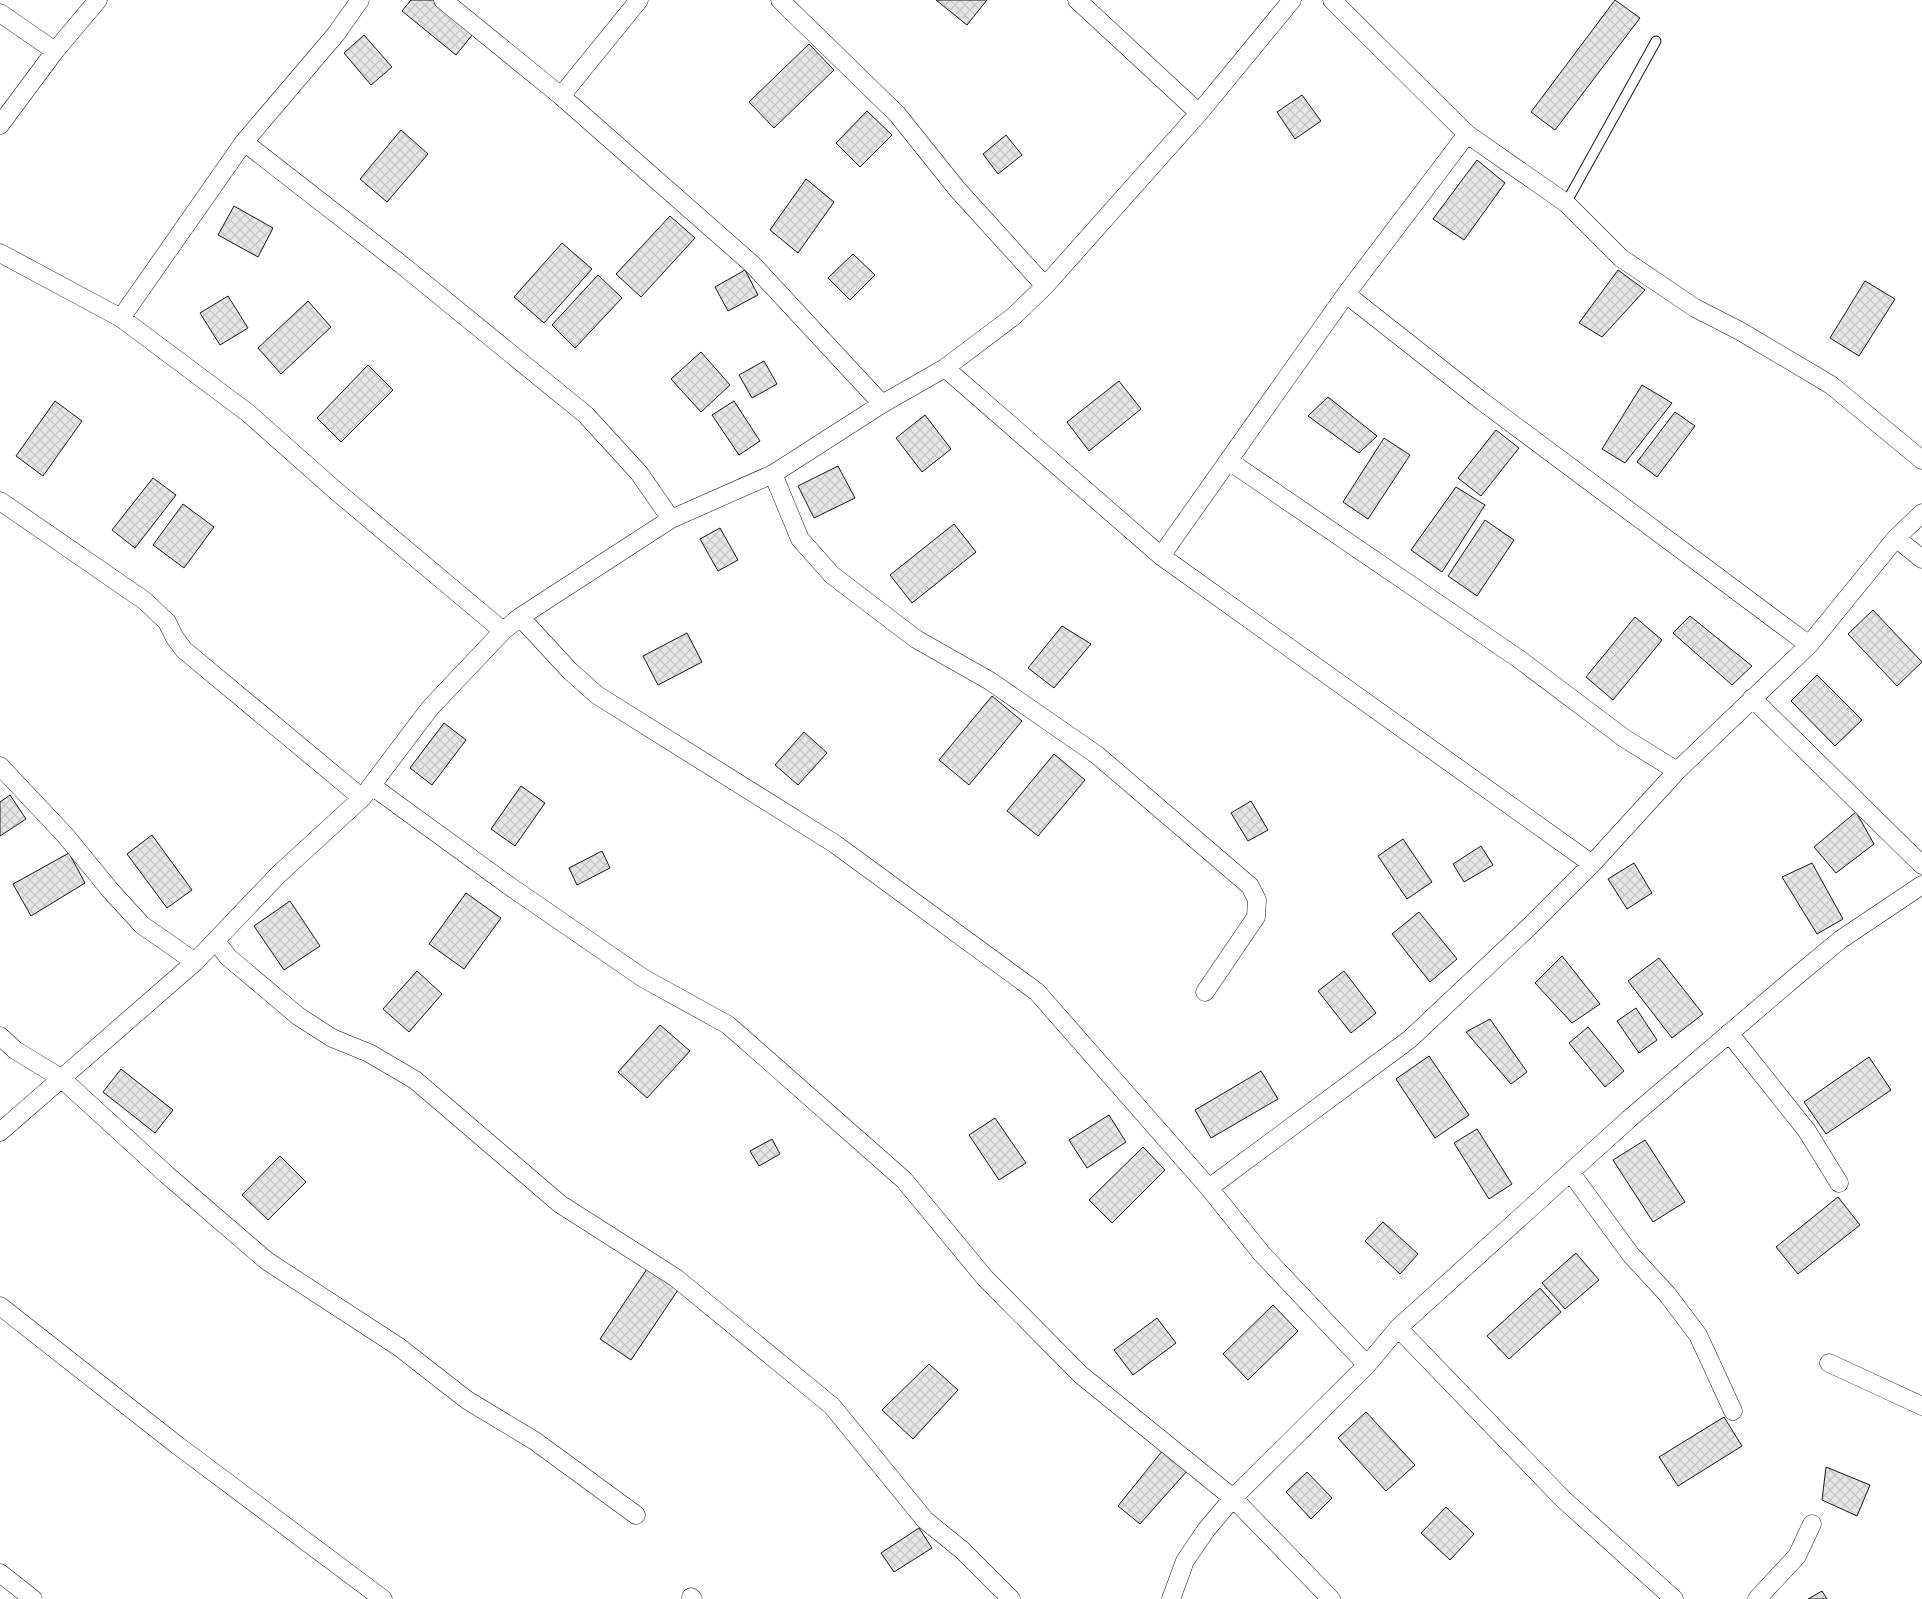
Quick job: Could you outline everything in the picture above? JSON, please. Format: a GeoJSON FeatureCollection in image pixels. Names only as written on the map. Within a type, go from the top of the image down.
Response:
{"type":"FeatureCollection","features":[{"type":"Feature","properties":{"kind":"street"},"geometry":{"type":"LineString","coordinates":[[0,125],[55,51],[98,0]]}},
{"type":"Feature","properties":{"kind":"street"},"geometry":{"type":"LineString","coordinates":[[121,318],[244,142],[336,34],[360,0]]}},
{"type":"Feature","properties":{"kind":"street"},"geometry":{"type":"LineString","coordinates":[[443,0],[561,96],[752,264],[882,404]]}},
{"type":"Feature","properties":{"kind":"street"},"geometry":{"type":"LineString","coordinates":[[561,96],[639,0]]}},
{"type":"Feature","properties":{"kind":"street"},"geometry":{"type":"LineString","coordinates":[[780,0],[897,114],[957,189],[1045,286]]}},
{"type":"Feature","properties":{"kind":"street"},"geometry":{"type":"LineString","coordinates":[[1077,0],[1199,113]]}},
{"type":"Feature","properties":{"kind":"street"},"geometry":{"type":"LineString","coordinates":[[0,1132],[195,962],[279,874],[367,792],[430,708],[503,631],[520,616],[671,519],[773,474],[882,404],[944,368],[1014,316],[1045,286],[1199,113],[1292,0]]}},
{"type":"Feature","properties":{"kind":"street"},"geometry":{"type":"LineString","coordinates":[[1332,0],[1467,134],[1566,203],[1621,258],[1695,308],[1740,331],[1831,385],[1922,460]]}},
{"type":"Feature","properties":{"kind":"street"},"geometry":{"type":"LineString","coordinates":[[0,13],[55,51]]}},
{"type":"Feature","properties":{"kind":"street"},"geometry":{"type":"LineString","coordinates":[[1161,556],[1346,294],[1467,134]]}},
{"type":"Feature","properties":{"kind":"street"},"geometry":{"type":"LineString","coordinates":[[244,142],[402,265],[586,415],[639,473],[671,519]]}},
{"type":"Feature","properties":{"kind":"street"},"geometry":{"type":"LineString","coordinates":[[0,253],[121,318],[248,413],[336,491],[503,631]]}},
{"type":"Feature","properties":{"kind":"street"},"geometry":{"type":"LineString","coordinates":[[1346,294],[1483,402],[1809,645]]}},
{"type":"Feature","properties":{"kind":"street"},"geometry":{"type":"LineString","coordinates":[[944,368],[1161,556],[1592,864]]}},
{"type":"Feature","properties":{"kind":"street"},"geometry":{"type":"LineString","coordinates":[[1229,461],[1519,659],[1624,738],[1677,771]]}},
{"type":"Feature","properties":{"kind":"street"},"geometry":{"type":"LineString","coordinates":[[773,474],[800,539],[832,575],[916,639],[990,681],[1097,755],[1250,886],[1257,900],[1256,917],[1205,992]]}},
{"type":"Feature","properties":{"kind":"street"},"geometry":{"type":"LineString","coordinates":[[0,501],[145,601],[168,622],[175,638],[184,650],[367,792],[508,885],[643,978],[728,1025],[904,1180],[985,1278],[1081,1375],[1233,1498],[1331,1599]]}},
{"type":"Feature","properties":{"kind":"street"},"geometry":{"type":"LineString","coordinates":[[1209,1188],[1410,1039],[1530,926],[1592,864],[1677,771],[1809,645],[1896,538],[1922,514]]}},
{"type":"Feature","properties":{"kind":"street"},"geometry":{"type":"LineString","coordinates":[[1896,538],[1922,559]]}},
{"type":"Feature","properties":{"kind":"street"},"geometry":{"type":"LineString","coordinates":[[520,616],[570,671],[597,695],[835,844],[1036,992],[1209,1188],[1262,1254],[1367,1365]]}},
{"type":"Feature","properties":{"kind":"street"},"geometry":{"type":"LineString","coordinates":[[1752,698],[1922,865]]}},
{"type":"Feature","properties":{"kind":"street"},"geometry":{"type":"LineString","coordinates":[[0,766],[65,835],[110,890],[142,925],[195,962]]}},
{"type":"Feature","properties":{"kind":"street"},"geometry":{"type":"LineString","coordinates":[[1171,1599],[1191,1548],[1233,1498],[1367,1365],[1398,1328],[1629,1119],[1729,1033],[1840,940],[1922,885]]}},
{"type":"Feature","properties":{"kind":"street"},"geometry":{"type":"LineString","coordinates":[[216,941],[228,956],[298,1016],[332,1038],[386,1061],[415,1080],[560,1204],[676,1278],[832,1406],[925,1520],[962,1550],[1011,1599]]}},
{"type":"Feature","properties":{"kind":"street"},"geometry":{"type":"LineString","coordinates":[[1729,1033],[1807,1131],[1839,1183]]}},
{"type":"Feature","properties":{"kind":"street"},"geometry":{"type":"LineString","coordinates":[[0,1036],[15,1050],[61,1078],[167,1175],[267,1261],[399,1347],[467,1400],[535,1441],[636,1515]]}},
{"type":"Feature","properties":{"kind":"street"},"geometry":{"type":"LineString","coordinates":[[1571,1173],[1631,1255],[1667,1294],[1698,1335],[1734,1411]]}},
{"type":"Feature","properties":{"kind":"street"},"geometry":{"type":"LineString","coordinates":[[0,1306],[176,1445],[383,1599]]}},
{"type":"Feature","properties":{"kind":"street"},"geometry":{"type":"LineString","coordinates":[[1398,1328],[1563,1499],[1674,1599]]}},
{"type":"Feature","properties":{"kind":"street"},"geometry":{"type":"LineString","coordinates":[[1829,1363],[1922,1406]]}},
{"type":"Feature","properties":{"kind":"street"},"geometry":{"type":"LineString","coordinates":[[1757,1599],[1797,1556],[1812,1524]]}},
{"type":"Feature","properties":{"kind":"street"},"geometry":{"type":"LineString","coordinates":[[0,1573],[33,1599]]}},
{"type":"Feature","properties":{"kind":"lane"},"geometry":{"type":"LineString","coordinates":[[1566,203],[1656,41]]}},
{"type":"Feature","properties":{"kind":"building"},"geometry":{"type":"Polygon","coordinates":[[[411,0],[441,0],[477,29],[456,55],[402,11],[411,0]]]}},
{"type":"Feature","properties":{"kind":"building"},"geometry":{"type":"Polygon","coordinates":[[[936,0],[987,0],[967,25],[936,0]]]}},
{"type":"Feature","properties":{"kind":"building"},"geometry":{"type":"Polygon","coordinates":[[[1615,0],[1640,18],[1555,130],[1531,112],[1615,0]]]}},
{"type":"Feature","properties":{"kind":"building"},"geometry":{"type":"Polygon","coordinates":[[[364,35],[392,67],[371,85],[344,53],[364,35]]]}},
{"type":"Feature","properties":{"kind":"building"},"geometry":{"type":"Polygon","coordinates":[[[809,44],[834,70],[774,128],[749,102],[809,44]]]}},
{"type":"Feature","properties":{"kind":"building"},"geometry":{"type":"Polygon","coordinates":[[[1302,95],[1321,121],[1295,139],[1277,112],[1302,95]]]}},
{"type":"Feature","properties":{"kind":"building"},"geometry":{"type":"Polygon","coordinates":[[[867,111],[892,135],[860,167],[836,143],[867,111]]]}},
{"type":"Feature","properties":{"kind":"building"},"geometry":{"type":"Polygon","coordinates":[[[401,130],[428,154],[387,202],[360,179],[401,130]]]}},
{"type":"Feature","properties":{"kind":"building"},"geometry":{"type":"Polygon","coordinates":[[[1006,135],[1022,155],[998,174],[983,154],[1006,135]]]}},
{"type":"Feature","properties":{"kind":"building"},"geometry":{"type":"Polygon","coordinates":[[[1477,160],[1505,183],[1464,240],[1433,219],[1477,160]]]}},
{"type":"Feature","properties":{"kind":"building"},"geometry":{"type":"Polygon","coordinates":[[[806,179],[834,202],[798,253],[770,230],[806,179]]]}},
{"type":"Feature","properties":{"kind":"building"},"geometry":{"type":"Polygon","coordinates":[[[234,206],[273,228],[258,257],[218,235],[234,206]]]}},
{"type":"Feature","properties":{"kind":"building"},"geometry":{"type":"Polygon","coordinates":[[[670,216],[695,238],[641,297],[616,274],[670,216]]]}},
{"type":"Feature","properties":{"kind":"building"},"geometry":{"type":"Polygon","coordinates":[[[562,243],[592,269],[544,323],[514,297],[562,243]]]}},
{"type":"Feature","properties":{"kind":"building"},"geometry":{"type":"Polygon","coordinates":[[[853,254],[875,275],[850,300],[828,278],[853,254]]]}},
{"type":"Feature","properties":{"kind":"building"},"geometry":{"type":"Polygon","coordinates":[[[745,270],[758,295],[728,311],[715,287],[745,270]]]}},
{"type":"Feature","properties":{"kind":"building"},"geometry":{"type":"Polygon","coordinates":[[[1618,270],[1645,290],[1602,337],[1579,323],[1618,270]]]}},
{"type":"Feature","properties":{"kind":"building"},"geometry":{"type":"Polygon","coordinates":[[[598,275],[622,298],[575,348],[552,325],[598,275]]]}},
{"type":"Feature","properties":{"kind":"building"},"geometry":{"type":"Polygon","coordinates":[[[1865,281],[1895,299],[1859,356],[1830,338],[1865,281]]]}},
{"type":"Feature","properties":{"kind":"building"},"geometry":{"type":"Polygon","coordinates":[[[228,296],[248,328],[220,345],[200,313],[228,296]]]}},
{"type":"Feature","properties":{"kind":"building"},"geometry":{"type":"Polygon","coordinates":[[[308,301],[331,327],[281,374],[258,348],[308,301]]]}},
{"type":"Feature","properties":{"kind":"building"},"geometry":{"type":"Polygon","coordinates":[[[701,352],[730,385],[701,412],[671,379],[701,352]]]}},
{"type":"Feature","properties":{"kind":"building"},"geometry":{"type":"Polygon","coordinates":[[[764,361],[777,384],[752,398],[739,375],[764,361]]]}},
{"type":"Feature","properties":{"kind":"building"},"geometry":{"type":"Polygon","coordinates":[[[368,365],[393,390],[341,442],[317,418],[368,365]]]}},
{"type":"Feature","properties":{"kind":"building"},"geometry":{"type":"Polygon","coordinates":[[[1119,381],[1141,409],[1089,451],[1067,422],[1119,381]]]}},
{"type":"Feature","properties":{"kind":"building"},"geometry":{"type":"Polygon","coordinates":[[[1642,385],[1672,403],[1625,463],[1602,449],[1642,385]]]}},
{"type":"Feature","properties":{"kind":"building"},"geometry":{"type":"Polygon","coordinates":[[[1328,397],[1377,436],[1359,453],[1308,416],[1328,397]]]}},
{"type":"Feature","properties":{"kind":"building"},"geometry":{"type":"Polygon","coordinates":[[[55,401],[82,421],[43,476],[16,456],[55,401]]]}},
{"type":"Feature","properties":{"kind":"building"},"geometry":{"type":"Polygon","coordinates":[[[734,401],[760,441],[739,455],[712,415],[734,401]]]}},
{"type":"Feature","properties":{"kind":"building"},"geometry":{"type":"Polygon","coordinates":[[[1675,412],[1695,426],[1657,477],[1637,462],[1675,412]]]}},
{"type":"Feature","properties":{"kind":"building"},"geometry":{"type":"Polygon","coordinates":[[[925,415],[951,449],[922,472],[896,438],[925,415]]]}},
{"type":"Feature","properties":{"kind":"building"},"geometry":{"type":"Polygon","coordinates":[[[1496,430],[1519,448],[1481,496],[1458,478],[1496,430]]]}},
{"type":"Feature","properties":{"kind":"building"},"geometry":{"type":"Polygon","coordinates":[[[1384,438],[1410,455],[1368,519],[1343,502],[1384,438]]]}},
{"type":"Feature","properties":{"kind":"building"},"geometry":{"type":"Polygon","coordinates":[[[838,466],[855,498],[814,518],[798,486],[838,466]]]}},
{"type":"Feature","properties":{"kind":"building"},"geometry":{"type":"Polygon","coordinates":[[[153,478],[176,495],[135,548],[112,530],[153,478]]]}},
{"type":"Feature","properties":{"kind":"building"},"geometry":{"type":"Polygon","coordinates":[[[1456,487],[1485,505],[1442,572],[1411,550],[1456,487]]]}},
{"type":"Feature","properties":{"kind":"building"},"geometry":{"type":"Polygon","coordinates":[[[183,504],[214,527],[184,568],[153,545],[183,504]]]}},
{"type":"Feature","properties":{"kind":"building"},"geometry":{"type":"Polygon","coordinates":[[[1485,520],[1514,540],[1477,596],[1448,576],[1485,520]]]}},
{"type":"Feature","properties":{"kind":"building"},"geometry":{"type":"Polygon","coordinates":[[[954,524],[976,552],[912,603],[890,575],[954,524]]]}},
{"type":"Feature","properties":{"kind":"building"},"geometry":{"type":"Polygon","coordinates":[[[720,528],[738,560],[718,571],[700,539],[720,528]]]}},
{"type":"Feature","properties":{"kind":"building"},"geometry":{"type":"Polygon","coordinates":[[[1873,610],[1922,662],[1897,686],[1848,634],[1873,610]]]}},
{"type":"Feature","properties":{"kind":"building"},"geometry":{"type":"Polygon","coordinates":[[[1690,616],[1752,666],[1732,685],[1673,633],[1690,616]]]}},
{"type":"Feature","properties":{"kind":"building"},"geometry":{"type":"Polygon","coordinates":[[[1635,617],[1662,640],[1613,700],[1586,677],[1635,617]]]}},
{"type":"Feature","properties":{"kind":"building"},"geometry":{"type":"Polygon","coordinates":[[[1062,626],[1091,644],[1054,688],[1028,668],[1062,626]]]}},
{"type":"Feature","properties":{"kind":"building"},"geometry":{"type":"Polygon","coordinates":[[[687,633],[702,662],[658,685],[643,656],[687,633]]]}},
{"type":"Feature","properties":{"kind":"building"},"geometry":{"type":"Polygon","coordinates":[[[1817,675],[1862,720],[1835,746],[1791,701],[1817,675]]]}},
{"type":"Feature","properties":{"kind":"building"},"geometry":{"type":"Polygon","coordinates":[[[992,696],[1022,721],[969,785],[939,760],[992,696]]]}},
{"type":"Feature","properties":{"kind":"building"},"geometry":{"type":"Polygon","coordinates":[[[444,723],[466,740],[432,785],[410,768],[444,723]]]}},
{"type":"Feature","properties":{"kind":"building"},"geometry":{"type":"Polygon","coordinates":[[[804,732],[827,753],[798,785],[775,765],[804,732]]]}},
{"type":"Feature","properties":{"kind":"building"},"geometry":{"type":"Polygon","coordinates":[[[1054,754],[1085,780],[1038,836],[1007,811],[1054,754]]]}},
{"type":"Feature","properties":{"kind":"building"},"geometry":{"type":"Polygon","coordinates":[[[521,786],[545,803],[515,846],[491,829],[521,786]]]}},
{"type":"Feature","properties":{"kind":"building"},"geometry":{"type":"Polygon","coordinates":[[[10,795],[26,819],[0,836],[0,802],[10,795]]]}},
{"type":"Feature","properties":{"kind":"building"},"geometry":{"type":"Polygon","coordinates":[[[1251,801],[1268,830],[1248,841],[1231,813],[1251,801]]]}},
{"type":"Feature","properties":{"kind":"building"},"geometry":{"type":"Polygon","coordinates":[[[1856,812],[1874,844],[1836,873],[1814,847],[1856,812]]]}},
{"type":"Feature","properties":{"kind":"building"},"geometry":{"type":"Polygon","coordinates":[[[152,835],[192,890],[167,908],[127,854],[152,835]]]}},
{"type":"Feature","properties":{"kind":"building"},"geometry":{"type":"Polygon","coordinates":[[[1403,839],[1432,882],[1407,899],[1378,856],[1403,839]]]}},
{"type":"Feature","properties":{"kind":"building"},"geometry":{"type":"Polygon","coordinates":[[[1481,846],[1493,865],[1464,882],[1453,864],[1481,846]]]}},
{"type":"Feature","properties":{"kind":"building"},"geometry":{"type":"Polygon","coordinates":[[[602,851],[610,868],[577,885],[569,868],[602,851]]]}},
{"type":"Feature","properties":{"kind":"building"},"geometry":{"type":"Polygon","coordinates":[[[69,853],[85,883],[31,916],[13,884],[69,853]]]}},
{"type":"Feature","properties":{"kind":"building"},"geometry":{"type":"Polygon","coordinates":[[[1634,863],[1652,893],[1627,909],[1608,879],[1634,863]]]}},
{"type":"Feature","properties":{"kind":"building"},"geometry":{"type":"Polygon","coordinates":[[[1812,863],[1843,919],[1817,934],[1782,877],[1812,863]]]}},
{"type":"Feature","properties":{"kind":"building"},"geometry":{"type":"Polygon","coordinates":[[[466,893],[501,918],[464,969],[429,944],[466,893]]]}},
{"type":"Feature","properties":{"kind":"building"},"geometry":{"type":"Polygon","coordinates":[[[290,901],[320,946],[284,970],[254,926],[290,901]]]}},
{"type":"Feature","properties":{"kind":"building"},"geometry":{"type":"Polygon","coordinates":[[[1419,912],[1457,959],[1430,982],[1392,934],[1419,912]]]}},
{"type":"Feature","properties":{"kind":"building"},"geometry":{"type":"Polygon","coordinates":[[[1562,956],[1600,1004],[1572,1023],[1535,983],[1562,956]]]}},
{"type":"Feature","properties":{"kind":"building"},"geometry":{"type":"Polygon","coordinates":[[[1659,958],[1703,1014],[1672,1038],[1628,981],[1659,958]]]}},
{"type":"Feature","properties":{"kind":"building"},"geometry":{"type":"Polygon","coordinates":[[[417,971],[442,994],[409,1032],[383,1009],[417,971]]]}},
{"type":"Feature","properties":{"kind":"building"},"geometry":{"type":"Polygon","coordinates":[[[1344,971],[1376,1013],[1351,1033],[1318,991],[1344,971]]]}},
{"type":"Feature","properties":{"kind":"building"},"geometry":{"type":"Polygon","coordinates":[[[1636,1008],[1657,1040],[1639,1053],[1617,1021],[1636,1008]]]}},
{"type":"Feature","properties":{"kind":"building"},"geometry":{"type":"Polygon","coordinates":[[[1490,1019],[1527,1072],[1511,1084],[1466,1032],[1490,1019]]]}},
{"type":"Feature","properties":{"kind":"building"},"geometry":{"type":"Polygon","coordinates":[[[660,1025],[690,1051],[647,1098],[618,1072],[660,1025]]]}},
{"type":"Feature","properties":{"kind":"building"},"geometry":{"type":"Polygon","coordinates":[[[1588,1027],[1624,1071],[1605,1087],[1569,1043],[1588,1027]]]}},
{"type":"Feature","properties":{"kind":"building"},"geometry":{"type":"Polygon","coordinates":[[[1429,1056],[1469,1115],[1435,1138],[1396,1079],[1429,1056]]]}},
{"type":"Feature","properties":{"kind":"building"},"geometry":{"type":"Polygon","coordinates":[[[1869,1057],[1891,1090],[1826,1134],[1804,1102],[1869,1057]]]}},
{"type":"Feature","properties":{"kind":"building"},"geometry":{"type":"Polygon","coordinates":[[[121,1069],[173,1110],[155,1133],[103,1092],[121,1069]]]}},
{"type":"Feature","properties":{"kind":"building"},"geometry":{"type":"Polygon","coordinates":[[[1261,1071],[1278,1099],[1211,1138],[1195,1110],[1261,1071]]]}},
{"type":"Feature","properties":{"kind":"building"},"geometry":{"type":"Polygon","coordinates":[[[1109,1115],[1126,1142],[1087,1168],[1069,1140],[1109,1115]]]}},
{"type":"Feature","properties":{"kind":"building"},"geometry":{"type":"Polygon","coordinates":[[[995,1118],[1026,1163],[999,1180],[969,1135],[995,1118]]]}},
{"type":"Feature","properties":{"kind":"building"},"geometry":{"type":"Polygon","coordinates":[[[1477,1129],[1512,1184],[1489,1199],[1454,1143],[1477,1129]]]}},
{"type":"Feature","properties":{"kind":"building"},"geometry":{"type":"Polygon","coordinates":[[[772,1139],[780,1154],[759,1166],[750,1151],[772,1139]]]}},
{"type":"Feature","properties":{"kind":"building"},"geometry":{"type":"Polygon","coordinates":[[[1645,1140],[1685,1202],[1653,1222],[1613,1160],[1645,1140]]]}},
{"type":"Feature","properties":{"kind":"building"},"geometry":{"type":"Polygon","coordinates":[[[1143,1147],[1165,1170],[1112,1223],[1089,1200],[1143,1147]]]}},
{"type":"Feature","properties":{"kind":"building"},"geometry":{"type":"Polygon","coordinates":[[[280,1156],[306,1182],[268,1220],[242,1195],[280,1156]]]}},
{"type":"Feature","properties":{"kind":"building"},"geometry":{"type":"Polygon","coordinates":[[[1838,1197],[1860,1225],[1798,1274],[1776,1247],[1838,1197]]]}},
{"type":"Feature","properties":{"kind":"building"},"geometry":{"type":"Polygon","coordinates":[[[1383,1222],[1418,1254],[1400,1274],[1365,1241],[1383,1222]]]}},
{"type":"Feature","properties":{"kind":"building"},"geometry":{"type":"Polygon","coordinates":[[[1576,1253],[1599,1280],[1565,1309],[1542,1283],[1576,1253]]]}},
{"type":"Feature","properties":{"kind":"building"},"geometry":{"type":"Polygon","coordinates":[[[647,1269],[678,1290],[631,1360],[600,1339],[647,1269]]]}},
{"type":"Feature","properties":{"kind":"building"},"geometry":{"type":"Polygon","coordinates":[[[1540,1288],[1561,1312],[1509,1359],[1487,1336],[1540,1288]]]}},
{"type":"Feature","properties":{"kind":"building"},"geometry":{"type":"Polygon","coordinates":[[[1273,1305],[1298,1331],[1248,1380],[1223,1354],[1273,1305]]]}},
{"type":"Feature","properties":{"kind":"building"},"geometry":{"type":"Polygon","coordinates":[[[1157,1318],[1176,1343],[1133,1375],[1114,1350],[1157,1318]]]}},
{"type":"Feature","properties":{"kind":"building"},"geometry":{"type":"Polygon","coordinates":[[[929,1364],[958,1390],[913,1439],[882,1410],[929,1364]]]}},
{"type":"Feature","properties":{"kind":"building"},"geometry":{"type":"Polygon","coordinates":[[[1366,1412],[1415,1465],[1386,1491],[1338,1438],[1366,1412]]]}},
{"type":"Feature","properties":{"kind":"building"},"geometry":{"type":"Polygon","coordinates":[[[1724,1417],[1742,1446],[1678,1486],[1659,1457],[1724,1417]]]}},
{"type":"Feature","properties":{"kind":"building"},"geometry":{"type":"Polygon","coordinates":[[[1163,1450],[1187,1471],[1140,1524],[1118,1506],[1163,1450]]]}},
{"type":"Feature","properties":{"kind":"building"},"geometry":{"type":"Polygon","coordinates":[[[1826,1467],[1870,1485],[1857,1516],[1822,1500],[1826,1467]]]}},
{"type":"Feature","properties":{"kind":"building"},"geometry":{"type":"Polygon","coordinates":[[[1307,1472],[1332,1498],[1311,1519],[1286,1492],[1307,1472]]]}},
{"type":"Feature","properties":{"kind":"building"},"geometry":{"type":"Polygon","coordinates":[[[1446,1507],[1474,1534],[1450,1560],[1421,1533],[1446,1507]]]}},
{"type":"Feature","properties":{"kind":"building"},"geometry":{"type":"Polygon","coordinates":[[[919,1528],[932,1548],[894,1572],[881,1553],[919,1528]]]}},
{"type":"Feature","properties":{"kind":"building"},"geometry":{"type":"Polygon","coordinates":[[[1822,1591],[1827,1599],[1808,1599],[1822,1591]]]}}]}
